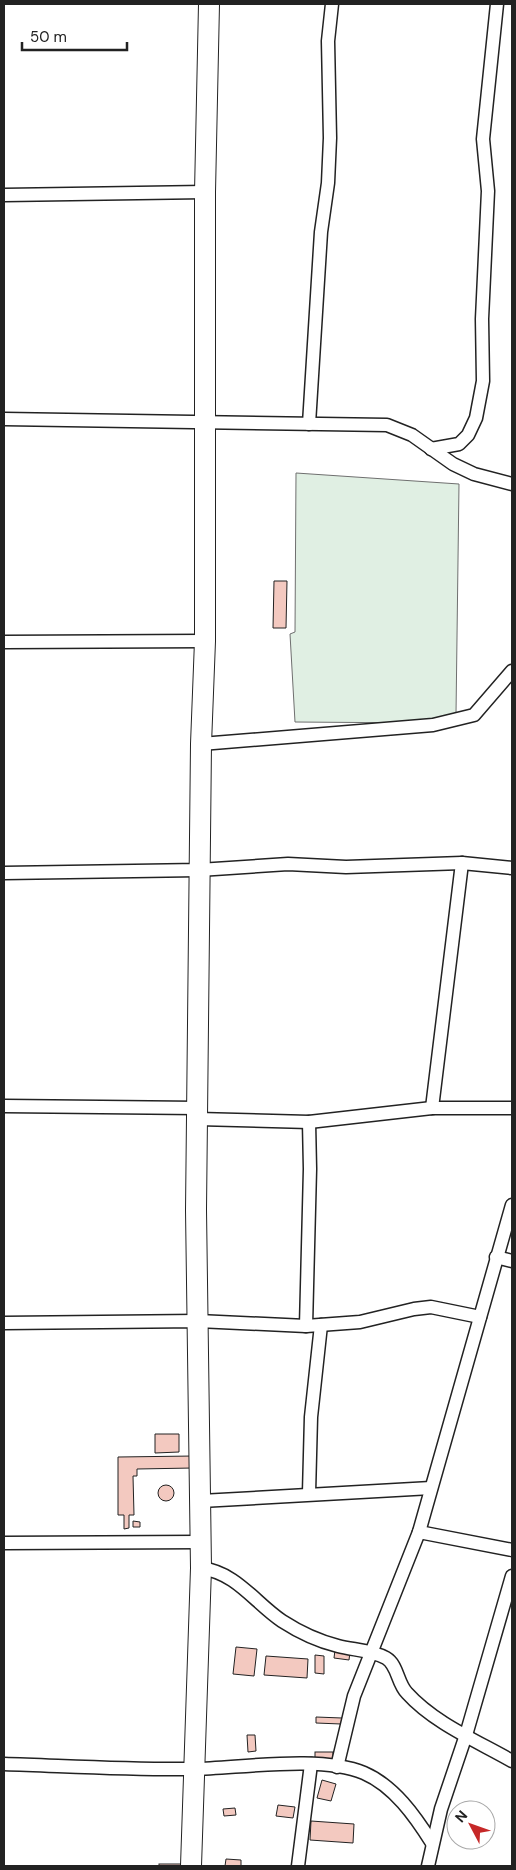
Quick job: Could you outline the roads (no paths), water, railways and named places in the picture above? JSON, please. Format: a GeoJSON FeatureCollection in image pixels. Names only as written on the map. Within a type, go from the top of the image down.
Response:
{"type":"FeatureCollection","features":[{"type":"Feature","properties":{"kind":"main road"},"geometry":{"type":"LineString","coordinates":[[191,1866],[201,1568],[196,1210],[201,744],[205,641],[205,192],[209,4]]}},
{"type":"Feature","properties":{"kind":"street"},"geometry":{"type":"LineString","coordinates":[[309,424],[321,232],[330,147],[328,41],[332,4]]}},
{"type":"Feature","properties":{"kind":"street"},"geometry":{"type":"LineString","coordinates":[[431,449],[459,444],[468,435],[476,418],[483,380],[482,319],[488,191],[483,139],[497,4]]}},
{"type":"Feature","properties":{"kind":"street"},"geometry":{"type":"LineString","coordinates":[[4,195],[205,192]]}},
{"type":"Feature","properties":{"kind":"street"},"geometry":{"type":"LineString","coordinates":[[4,419],[204,420],[387,425],[412,435],[453,464],[474,474],[512,484]]}},
{"type":"Feature","properties":{"kind":"street"},"geometry":{"type":"LineString","coordinates":[[4,642],[205,641]]}},
{"type":"Feature","properties":{"kind":"street"},"geometry":{"type":"LineString","coordinates":[[201,744],[433,724],[457,719],[474,715],[512,671]]}},
{"type":"Feature","properties":{"kind":"street"},"geometry":{"type":"LineString","coordinates":[[4,873],[200,870],[288,864],[346,867],[462,864],[512,868]]}},
{"type":"Feature","properties":{"kind":"street"},"geometry":{"type":"LineString","coordinates":[[432,1108],[462,864]]}},
{"type":"Feature","properties":{"kind":"street"},"geometry":{"type":"LineString","coordinates":[[4,1106],[198,1114],[309,1122],[432,1108],[512,1108]]}},
{"type":"Feature","properties":{"kind":"street"},"geometry":{"type":"LineString","coordinates":[[306,1326],[310,1169],[309,1122]]}},
{"type":"Feature","properties":{"kind":"street"},"geometry":{"type":"LineString","coordinates":[[337,1767],[354,1696],[419,1532],[512,1205]]}},
{"type":"Feature","properties":{"kind":"street"},"geometry":{"type":"LineString","coordinates":[[496,1257],[512,1261]]}},
{"type":"Feature","properties":{"kind":"street"},"geometry":{"type":"LineString","coordinates":[[4,1323],[198,1322],[306,1326],[360,1322],[414,1309],[431,1307],[480,1316]]}},
{"type":"Feature","properties":{"kind":"street"},"geometry":{"type":"LineString","coordinates":[[309,1493],[311,1417],[322,1325]]}},
{"type":"Feature","properties":{"kind":"street"},"geometry":{"type":"LineString","coordinates":[[201,1501],[309,1493],[431,1488]]}},
{"type":"Feature","properties":{"kind":"street"},"geometry":{"type":"LineString","coordinates":[[419,1532],[512,1550]]}},
{"type":"Feature","properties":{"kind":"street"},"geometry":{"type":"LineString","coordinates":[[4,1543],[200,1542]]}},
{"type":"Feature","properties":{"kind":"street"},"geometry":{"type":"LineString","coordinates":[[201,1568],[214,1570],[230,1577],[248,1590],[281,1620],[313,1637],[338,1646],[384,1656],[393,1664],[400,1684],[407,1694],[435,1716],[512,1761]]}},
{"type":"Feature","properties":{"kind":"street"},"geometry":{"type":"LineString","coordinates":[[428,1866],[443,1801],[466,1735],[512,1576]]}},
{"type":"Feature","properties":{"kind":"street"},"geometry":{"type":"LineString","coordinates":[[4,1764],[193,1769],[311,1764],[337,1767],[363,1772],[379,1782],[417,1819],[432,1843]]}},
{"type":"Feature","properties":{"kind":"street"},"geometry":{"type":"LineString","coordinates":[[298,1866],[311,1764]]}}]}
